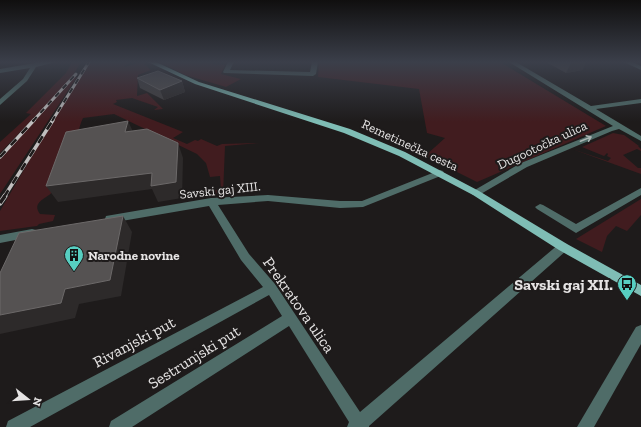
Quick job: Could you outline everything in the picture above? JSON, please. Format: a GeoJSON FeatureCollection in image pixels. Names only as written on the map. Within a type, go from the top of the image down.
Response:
{"type":"FeatureCollection","features":[{"type":"Feature","properties":{"kind":"main road","name":"Remetinečka cesta"},"geometry":{"type":"LineString","coordinates":[[195,82],[360,136],[402,154],[476,193],[563,247],[641,291]]}},
{"type":"Feature","properties":{"kind":"street"},"geometry":{"type":"LineString","coordinates":[[0,103],[22,82]]}},
{"type":"Feature","properties":{"kind":"street"},"geometry":{"type":"LineString","coordinates":[[546,82],[641,139]]}},
{"type":"Feature","properties":{"kind":"street"},"geometry":{"type":"LineString","coordinates":[[591,108],[641,101]]}},
{"type":"Feature","properties":{"kind":"street","name":"Dugootočka ulica"},"geometry":{"type":"LineString","coordinates":[[476,193],[524,165],[609,129],[621,126]]}},
{"type":"Feature","properties":{"kind":"street","name":"Savski gaj XIII."},"geometry":{"type":"LineString","coordinates":[[98,222],[211,201],[270,198],[350,205],[363,204],[440,173]]}},
{"type":"Feature","properties":{"kind":"street"},"geometry":{"type":"LineString","coordinates":[[540,207],[576,229],[641,191]]}},
{"type":"Feature","properties":{"kind":"street","name":"Prekratova ulica"},"geometry":{"type":"LineString","coordinates":[[211,201],[245,257],[271,288],[291,318],[358,426]]}},
{"type":"Feature","properties":{"kind":"street"},"geometry":{"type":"LineString","coordinates":[[0,239],[46,231]]}},
{"type":"Feature","properties":{"kind":"street"},"geometry":{"type":"LineString","coordinates":[[358,426],[563,247]]}},
{"type":"Feature","properties":{"kind":"street","name":"Rivanjski put"},"geometry":{"type":"LineString","coordinates":[[14,427],[271,288]]}},
{"type":"Feature","properties":{"kind":"street","name":"Sestrunjski put"},"geometry":{"type":"LineString","coordinates":[[117,427],[291,318]]}},
{"type":"Feature","properties":{"kind":"street"},"geometry":{"type":"LineString","coordinates":[[585,427],[641,331]]}},
{"type":"Feature","properties":{"kind":"shaded area"},"geometry":{"type":"Polygon","coordinates":[[[57,82],[68,82],[0,153],[0,142],[31,114],[26,113],[57,82]]]}},
{"type":"Feature","properties":{"kind":"shaded area"},"geometry":{"type":"Polygon","coordinates":[[[69,82],[74,82],[0,194],[0,158],[69,82]]]}},
{"type":"Feature","properties":{"kind":"shaded area"},"geometry":{"type":"Polygon","coordinates":[[[78,82],[138,82],[137,96],[147,93],[163,109],[154,110],[158,107],[132,98],[116,100],[117,102],[113,104],[183,132],[173,138],[187,144],[201,139],[217,146],[222,144],[260,143],[225,146],[223,195],[213,196],[211,191],[221,189],[220,176],[210,177],[206,163],[197,154],[114,114],[83,118],[75,148],[63,174],[53,192],[42,200],[37,206],[40,214],[55,215],[53,221],[39,224],[37,226],[0,231],[0,211],[78,82]]]}},
{"type":"Feature","properties":{"kind":"shaded area"},"geometry":{"type":"Polygon","coordinates":[[[209,82],[236,82],[226,87],[209,82]]]}},
{"type":"Feature","properties":{"kind":"shaded area"},"geometry":{"type":"Polygon","coordinates":[[[359,82],[533,82],[606,126],[477,182],[425,156],[445,138],[427,133],[419,89],[359,82]]]}},
{"type":"Feature","properties":{"kind":"shaded area"},"geometry":{"type":"Polygon","coordinates":[[[613,133],[624,135],[639,146],[641,151],[637,149],[623,155],[638,168],[641,168],[641,174],[572,149],[608,161],[611,158],[607,156],[607,153],[604,156],[582,147],[613,133]]]}},
{"type":"Feature","properties":{"kind":"shaded area"},"geometry":{"type":"Polygon","coordinates":[[[641,199],[641,215],[627,231],[616,226],[607,236],[602,252],[576,239],[641,199]]]}},
{"type":"Feature","properties":{"kind":"building"},"geometry":{"type":"Polygon","coordinates":[[[145,82],[180,82],[160,90],[145,82]]]}},
{"type":"Feature","properties":{"kind":"building"},"geometry":{"type":"Polygon","coordinates":[[[128,121],[125,132],[147,129],[178,143],[176,182],[151,186],[152,173],[46,186],[66,132],[128,121]]]}},
{"type":"Feature","properties":{"kind":"building","name":"Narodne novine"},"geometry":{"type":"Polygon","coordinates":[[[123,216],[110,280],[65,289],[61,303],[0,315],[0,273],[19,233],[123,216]]]}},
{"type":"Feature","properties":{"kind":"railway"},"geometry":{"type":"LineString","coordinates":[[33,121],[69,82]]}},
{"type":"Feature","properties":{"kind":"railway"},"geometry":{"type":"LineString","coordinates":[[52,121],[77,82]]}},
{"type":"Feature","properties":{"kind":"railway"},"geometry":{"type":"LineString","coordinates":[[0,157],[34,120]]}},
{"type":"Feature","properties":{"kind":"railway"},"geometry":{"type":"LineString","coordinates":[[4,197],[53,120]]}},
{"type":"Feature","properties":{"kind":"railway"},"geometry":{"type":"LineString","coordinates":[[0,203],[5,196]]}},
{"type":"Feature","properties":{"kind":"place","name":"Narodne novine"},"geometry":{"type":"Point","coordinates":[74,272]}},
{"type":"Feature","properties":{"kind":"place","name":"Savski gaj XII."},"geometry":{"type":"Point","coordinates":[627,301]}}]}
